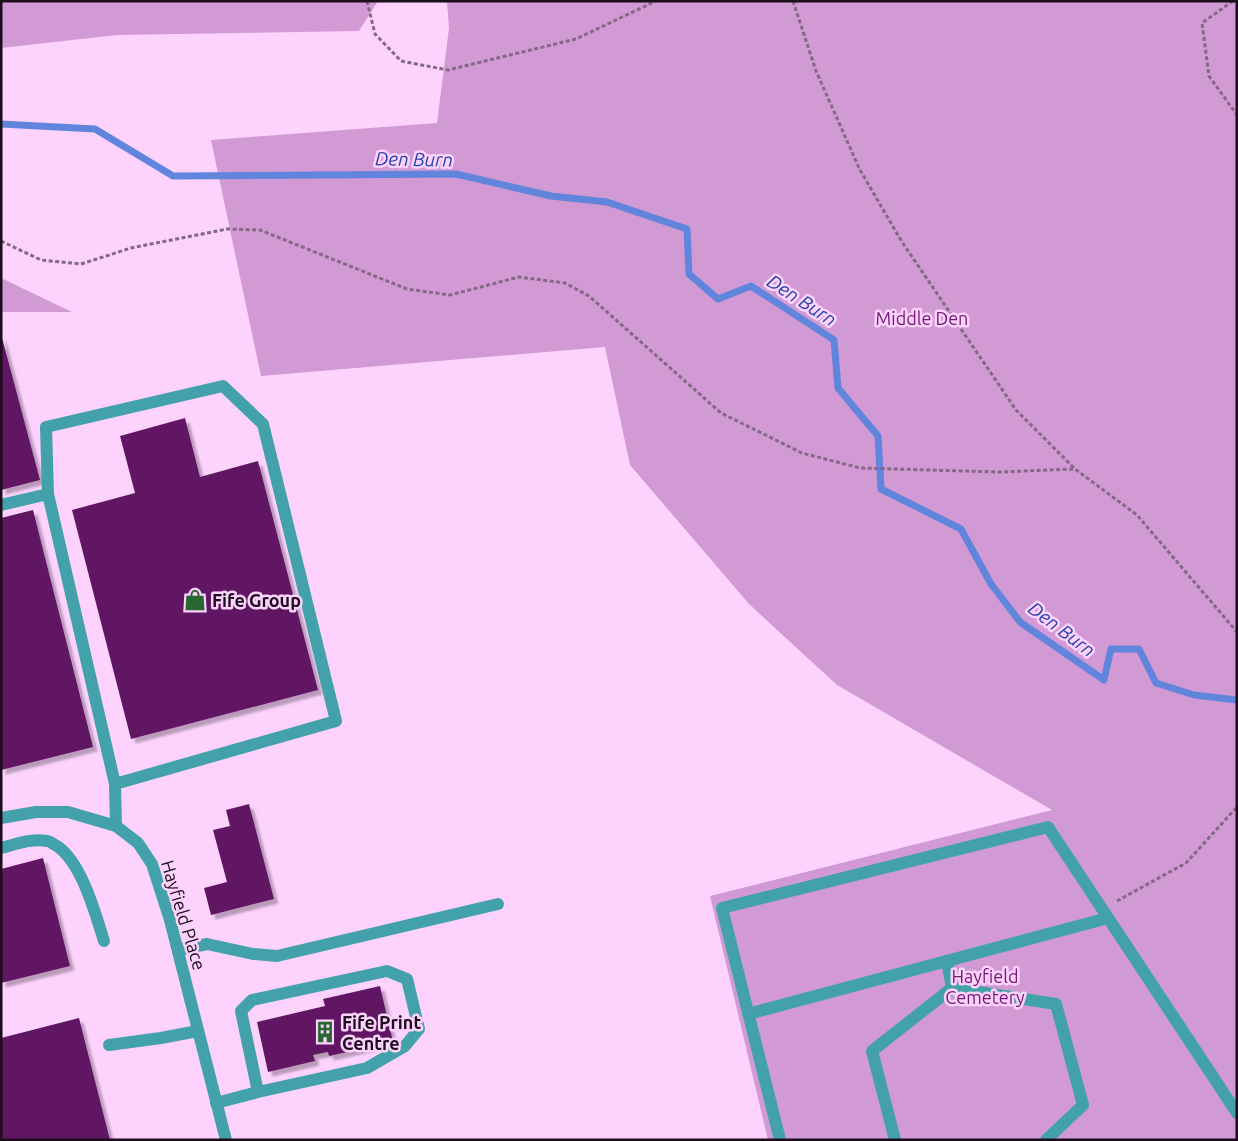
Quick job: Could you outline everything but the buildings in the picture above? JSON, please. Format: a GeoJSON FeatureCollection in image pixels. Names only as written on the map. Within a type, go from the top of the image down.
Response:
{"type":"FeatureCollection","features":[{"type":"Feature","properties":{"kind":"street"},"geometry":{"type":"LineString","coordinates":[[114,784],[336,721],[263,424],[223,386],[46,428],[48,494],[114,784],[116,826]]}},
{"type":"Feature","properties":{"kind":"street"},"geometry":{"type":"LineString","coordinates":[[1,505],[48,494]]}},
{"type":"Feature","properties":{"kind":"street","name":"Hayfield Place"},"geometry":{"type":"LineString","coordinates":[[1,818],[36,812],[68,812],[116,826],[138,842],[152,864],[170,920],[226,1140]]}},
{"type":"Feature","properties":{"kind":"street"},"geometry":{"type":"LineString","coordinates":[[780,1140],[722,908],[1048,827],[1237,1114]]}},
{"type":"Feature","properties":{"kind":"street"},"geometry":{"type":"LineString","coordinates":[[1,848],[32,840],[48,841],[63,850],[78,872],[89,894],[104,942]]}},
{"type":"Feature","properties":{"kind":"street"},"geometry":{"type":"LineString","coordinates":[[178,950],[207,944],[253,954],[277,956],[498,904]]}},
{"type":"Feature","properties":{"kind":"street"},"geometry":{"type":"LineString","coordinates":[[748,1014],[1108,918]]}},
{"type":"Feature","properties":{"kind":"street"},"geometry":{"type":"LineString","coordinates":[[947,961],[952,988]]}},
{"type":"Feature","properties":{"kind":"street"},"geometry":{"type":"LineString","coordinates":[[216,1103],[367,1068],[405,1046],[419,1029],[407,979],[387,971],[252,1000],[241,1011],[258,1092]]}},
{"type":"Feature","properties":{"kind":"street"},"geometry":{"type":"LineString","coordinates":[[895,1140],[872,1051],[952,988],[1056,1004],[1083,1106],[1046,1140]]}},
{"type":"Feature","properties":{"kind":"street"},"geometry":{"type":"LineString","coordinates":[[109,1045],[198,1031]]}},
{"type":"Feature","properties":{"kind":"path"},"geometry":{"type":"LineString","coordinates":[[367,1],[375,34],[401,61],[448,70],[576,39],[656,1]]}},
{"type":"Feature","properties":{"kind":"path"},"geometry":{"type":"LineString","coordinates":[[794,1],[816,72],[860,170],[902,242],[1016,410],[1075,469],[1137,515],[1237,632]]}},
{"type":"Feature","properties":{"kind":"path"},"geometry":{"type":"LineString","coordinates":[[1233,1],[1202,23],[1209,76],[1237,115]]}},
{"type":"Feature","properties":{"kind":"path"},"geometry":{"type":"LineString","coordinates":[[1,241],[41,260],[81,264],[131,248],[227,229],[260,230],[407,290],[450,295],[519,277],[565,283],[588,296],[722,413],[802,454],[860,468],[999,472],[1075,469]]}},
{"type":"Feature","properties":{"kind":"path"},"geometry":{"type":"LineString","coordinates":[[1114,902],[1186,863],[1237,807]]}},
{"type":"Feature","properties":{"kind":"green space"},"geometry":{"type":"Polygon","coordinates":[[[1,1],[378,1],[359,31],[117,35],[1,48],[1,1]]]}},
{"type":"Feature","properties":{"kind":"green space","name":"Middle Den"},"geometry":{"type":"Polygon","coordinates":[[[447,1],[1237,1],[1237,1140],[768,1140],[710,896],[1052,810],[837,685],[749,604],[630,465],[605,347],[261,376],[211,140],[437,123],[449,28],[447,1]]]}},
{"type":"Feature","properties":{"kind":"green space"},"geometry":{"type":"Polygon","coordinates":[[[1,278],[72,312],[1,312],[1,278]]]}},
{"type":"Feature","properties":{"kind":"waterway","name":"Den Burn"},"geometry":{"type":"LineString","coordinates":[[1,124],[95,129],[173,176],[456,174],[551,196],[607,202],[687,229],[689,274],[718,299],[751,286],[834,340],[838,388],[878,436],[881,489],[961,529],[991,584],[1020,622],[1104,680],[1111,649],[1139,649],[1156,683],[1194,695],[1237,700]]}},
{"type":"Feature","properties":{"kind":"place","name":"Fife Group"},"geometry":{"type":"Point","coordinates":[195,600]}},
{"type":"Feature","properties":{"kind":"place","name":"Fife Print Centre"},"geometry":{"type":"Point","coordinates":[325,1032]}},
{"type":"Feature","properties":{"kind":"park label","name":"Hayfield Cemetery"},"geometry":{"type":"Point","coordinates":[985,986]}}]}
